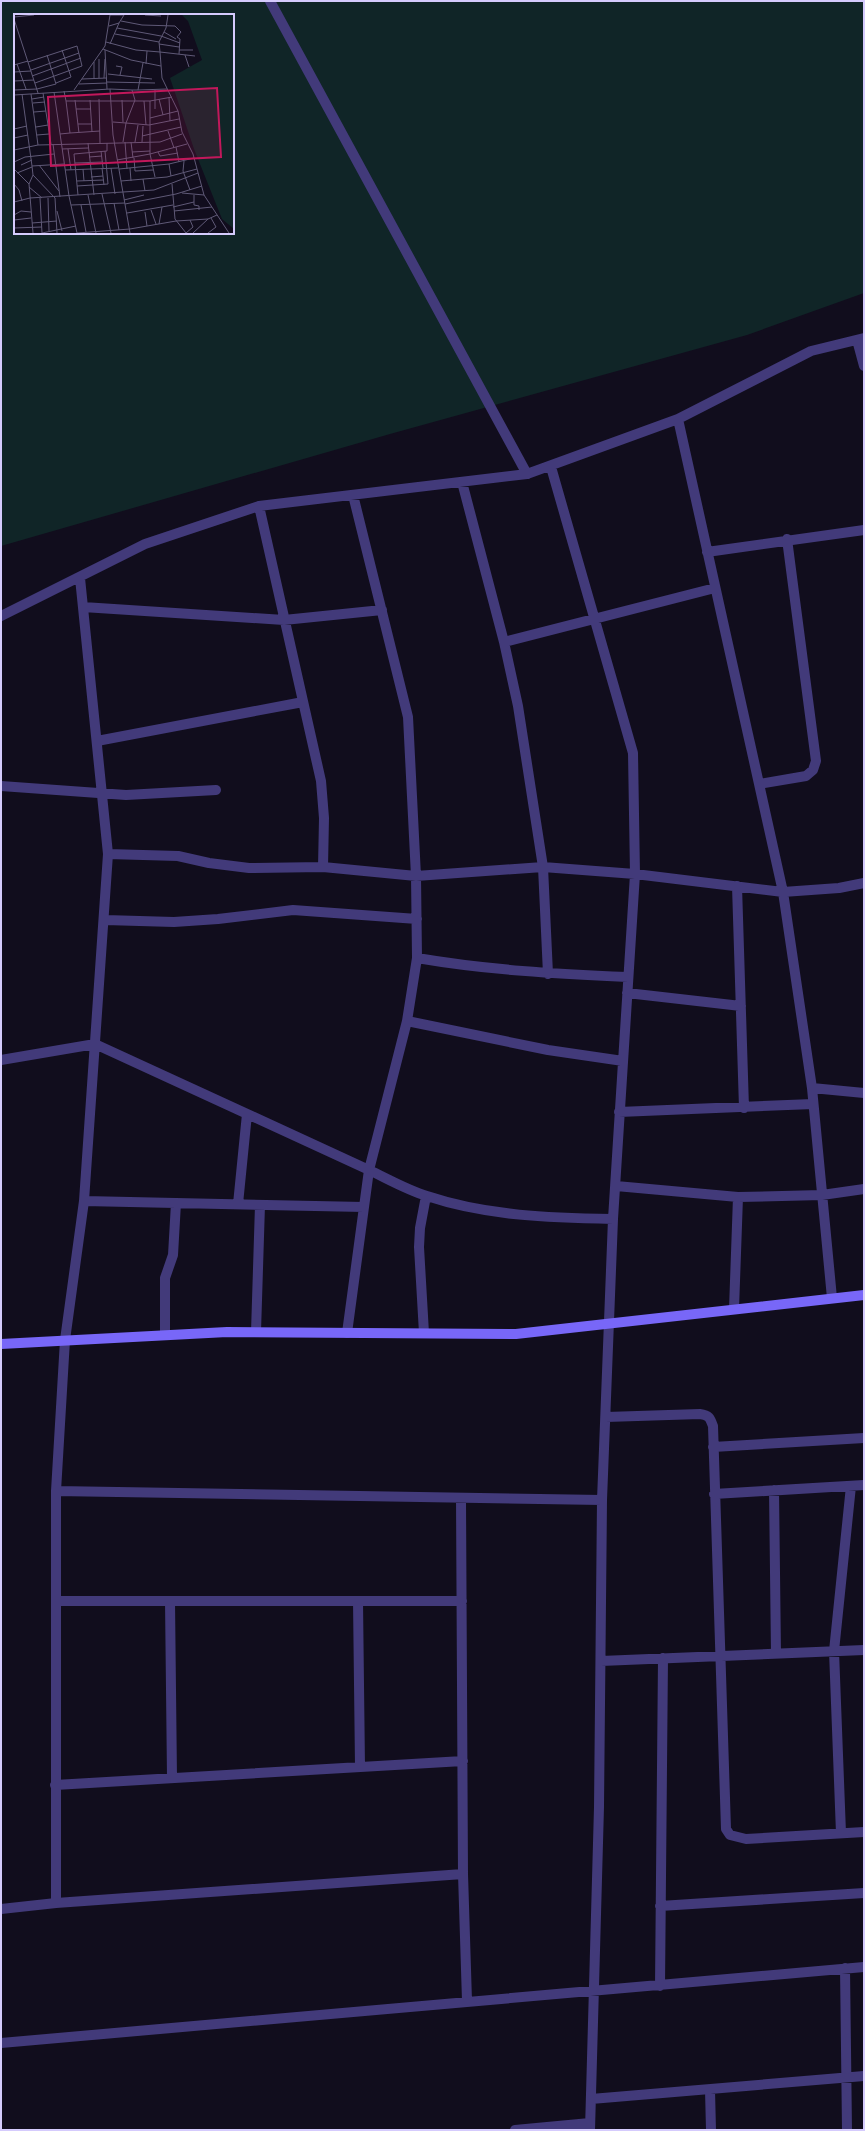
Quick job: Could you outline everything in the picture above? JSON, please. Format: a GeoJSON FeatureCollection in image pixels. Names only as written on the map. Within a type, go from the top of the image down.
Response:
{"type":"FeatureCollection","features":[{"type":"Feature","properties":{"kind":"street"},"geometry":{"type":"LineString","coordinates":[[270,1],[527,474]]}},
{"type":"Feature","properties":{"kind":"street"},"geometry":{"type":"LineString","coordinates":[[1,616],[80,578],[145,544],[259,506],[527,474],[551,467],[678,419],[811,351],[860,339],[864,366]]}},
{"type":"Feature","properties":{"kind":"street"},"geometry":{"type":"LineString","coordinates":[[678,419],[783,892],[814,1104],[832,1298]]}},
{"type":"Feature","properties":{"kind":"street"},"geometry":{"type":"LineString","coordinates":[[516,2130],[590,2127],[595,1992],[601,1661],[602,1500],[613,1219],[635,874],[632,753],[551,467]]}},
{"type":"Feature","properties":{"kind":"street"},"geometry":{"type":"LineString","coordinates":[[462,482],[504,642],[518,706],[543,867],[548,974]]}},
{"type":"Feature","properties":{"kind":"street"},"geometry":{"type":"LineString","coordinates":[[347,1333],[368,1170],[407,1021],[417,958],[416,876],[408,717],[354,495]]}},
{"type":"Feature","properties":{"kind":"street"},"geometry":{"type":"LineString","coordinates":[[259,506],[321,781],[324,818],[323,868]]}},
{"type":"Feature","properties":{"kind":"street"},"geometry":{"type":"LineString","coordinates":[[707,552],[864,530]]}},
{"type":"Feature","properties":{"kind":"street"},"geometry":{"type":"LineString","coordinates":[[759,784],[806,776],[813,770],[816,761],[787,540]]}},
{"type":"Feature","properties":{"kind":"street"},"geometry":{"type":"LineString","coordinates":[[56,1903],[56,1491],[65,1340],[84,1201],[105,920],[108,854],[80,578]]}},
{"type":"Feature","properties":{"kind":"street"},"geometry":{"type":"LineString","coordinates":[[504,642],[715,588]]}},
{"type":"Feature","properties":{"kind":"street"},"geometry":{"type":"LineString","coordinates":[[83,607],[284,620],[382,610]]}},
{"type":"Feature","properties":{"kind":"street"},"geometry":{"type":"LineString","coordinates":[[97,741],[303,702]]}},
{"type":"Feature","properties":{"kind":"street"},"geometry":{"type":"LineString","coordinates":[[1,786],[145,795],[216,790]]}},
{"type":"Feature","properties":{"kind":"street"},"geometry":{"type":"LineString","coordinates":[[108,854],[178,856],[208,863],[249,868],[323,868],[416,876],[543,867],[635,874],[783,892],[839,888],[864,883]]}},
{"type":"Feature","properties":{"kind":"street"},"geometry":{"type":"LineString","coordinates":[[736,886],[744,1108]]}},
{"type":"Feature","properties":{"kind":"street"},"geometry":{"type":"LineString","coordinates":[[105,920],[174,922],[218,919],[293,910],[417,919]]}},
{"type":"Feature","properties":{"kind":"street"},"geometry":{"type":"LineString","coordinates":[[417,958],[469,967],[548,974],[628,977]]}},
{"type":"Feature","properties":{"kind":"street"},"geometry":{"type":"LineString","coordinates":[[627,993],[741,1006]]}},
{"type":"Feature","properties":{"kind":"street"},"geometry":{"type":"LineString","coordinates":[[407,1021],[548,1050],[622,1061]]}},
{"type":"Feature","properties":{"kind":"street"},"geometry":{"type":"LineString","coordinates":[[1,1060],[95,1044],[426,1196],[489,1210],[539,1218],[613,1219]]}},
{"type":"Feature","properties":{"kind":"street"},"geometry":{"type":"LineString","coordinates":[[812,1088],[864,1093]]}},
{"type":"Feature","properties":{"kind":"street"},"geometry":{"type":"LineString","coordinates":[[619,1112],[814,1104]]}},
{"type":"Feature","properties":{"kind":"street"},"geometry":{"type":"LineString","coordinates":[[238,1204],[247,1114]]}},
{"type":"Feature","properties":{"kind":"street"},"geometry":{"type":"LineString","coordinates":[[616,1186],[738,1197],[822,1195],[864,1189]]}},
{"type":"Feature","properties":{"kind":"street"},"geometry":{"type":"LineString","coordinates":[[424,1334],[419,1247],[420,1228],[426,1196]]}},
{"type":"Feature","properties":{"kind":"street"},"geometry":{"type":"LineString","coordinates":[[734,1309],[738,1197]]}},
{"type":"Feature","properties":{"kind":"street"},"geometry":{"type":"LineString","coordinates":[[84,1201],[364,1207]]}},
{"type":"Feature","properties":{"kind":"street"},"geometry":{"type":"LineString","coordinates":[[165,1335],[165,1278],[173,1255],[176,1203]]}},
{"type":"Feature","properties":{"kind":"street"},"geometry":{"type":"LineString","coordinates":[[256,1332],[260,1205]]}},
{"type":"Feature","properties":{"kind":"street"},"geometry":{"type":"LineString","coordinates":[[1,1344],[165,1335],[256,1332],[516,1334],[864,1294]]}},
{"type":"Feature","properties":{"kind":"street"},"geometry":{"type":"LineString","coordinates":[[606,1417],[706,1415],[710,1418],[713,1426],[726,1829],[730,1835],[746,1839],[864,1832]]}},
{"type":"Feature","properties":{"kind":"street"},"geometry":{"type":"LineString","coordinates":[[713,1447],[864,1438]]}},
{"type":"Feature","properties":{"kind":"street"},"geometry":{"type":"LineString","coordinates":[[714,1494],[864,1485]]}},
{"type":"Feature","properties":{"kind":"street"},"geometry":{"type":"LineString","coordinates":[[841,1833],[834,1652],[851,1486]]}},
{"type":"Feature","properties":{"kind":"street"},"geometry":{"type":"LineString","coordinates":[[774,1490],[776,1654]]}},
{"type":"Feature","properties":{"kind":"street"},"geometry":{"type":"LineString","coordinates":[[56,1491],[602,1500]]}},
{"type":"Feature","properties":{"kind":"street"},"geometry":{"type":"LineString","coordinates":[[461,1498],[463,1874],[467,2001]]}},
{"type":"Feature","properties":{"kind":"street"},"geometry":{"type":"LineString","coordinates":[[57,1601],[462,1601]]}},
{"type":"Feature","properties":{"kind":"street"},"geometry":{"type":"LineString","coordinates":[[170,1601],[172,1778]]}},
{"type":"Feature","properties":{"kind":"street"},"geometry":{"type":"LineString","coordinates":[[358,1601],[360,1767]]}},
{"type":"Feature","properties":{"kind":"street"},"geometry":{"type":"LineString","coordinates":[[601,1661],[864,1650]]}},
{"type":"Feature","properties":{"kind":"street"},"geometry":{"type":"LineString","coordinates":[[660,1986],[663,1658]]}},
{"type":"Feature","properties":{"kind":"street"},"geometry":{"type":"LineString","coordinates":[[55,1785],[463,1761]]}},
{"type":"Feature","properties":{"kind":"street"},"geometry":{"type":"LineString","coordinates":[[1,1910],[56,1903],[463,1874]]}},
{"type":"Feature","properties":{"kind":"street"},"geometry":{"type":"LineString","coordinates":[[660,1906],[864,1892]]}},
{"type":"Feature","properties":{"kind":"street"},"geometry":{"type":"LineString","coordinates":[[1,2043],[467,2001],[595,1992],[864,1967]]}},
{"type":"Feature","properties":{"kind":"street"},"geometry":{"type":"LineString","coordinates":[[845,1968],[847,2130]]}},
{"type":"Feature","properties":{"kind":"street"},"geometry":{"type":"LineString","coordinates":[[591,2099],[864,2076]]}},
{"type":"Feature","properties":{"kind":"street"},"geometry":{"type":"LineString","coordinates":[[710,2090],[711,2130]]}},
{"type":"Feature","properties":{"kind":"green space"},"geometry":{"type":"Polygon","coordinates":[[[1,1],[864,1],[864,293],[747,335],[390,434],[1,546],[1,1]]]}}]}
